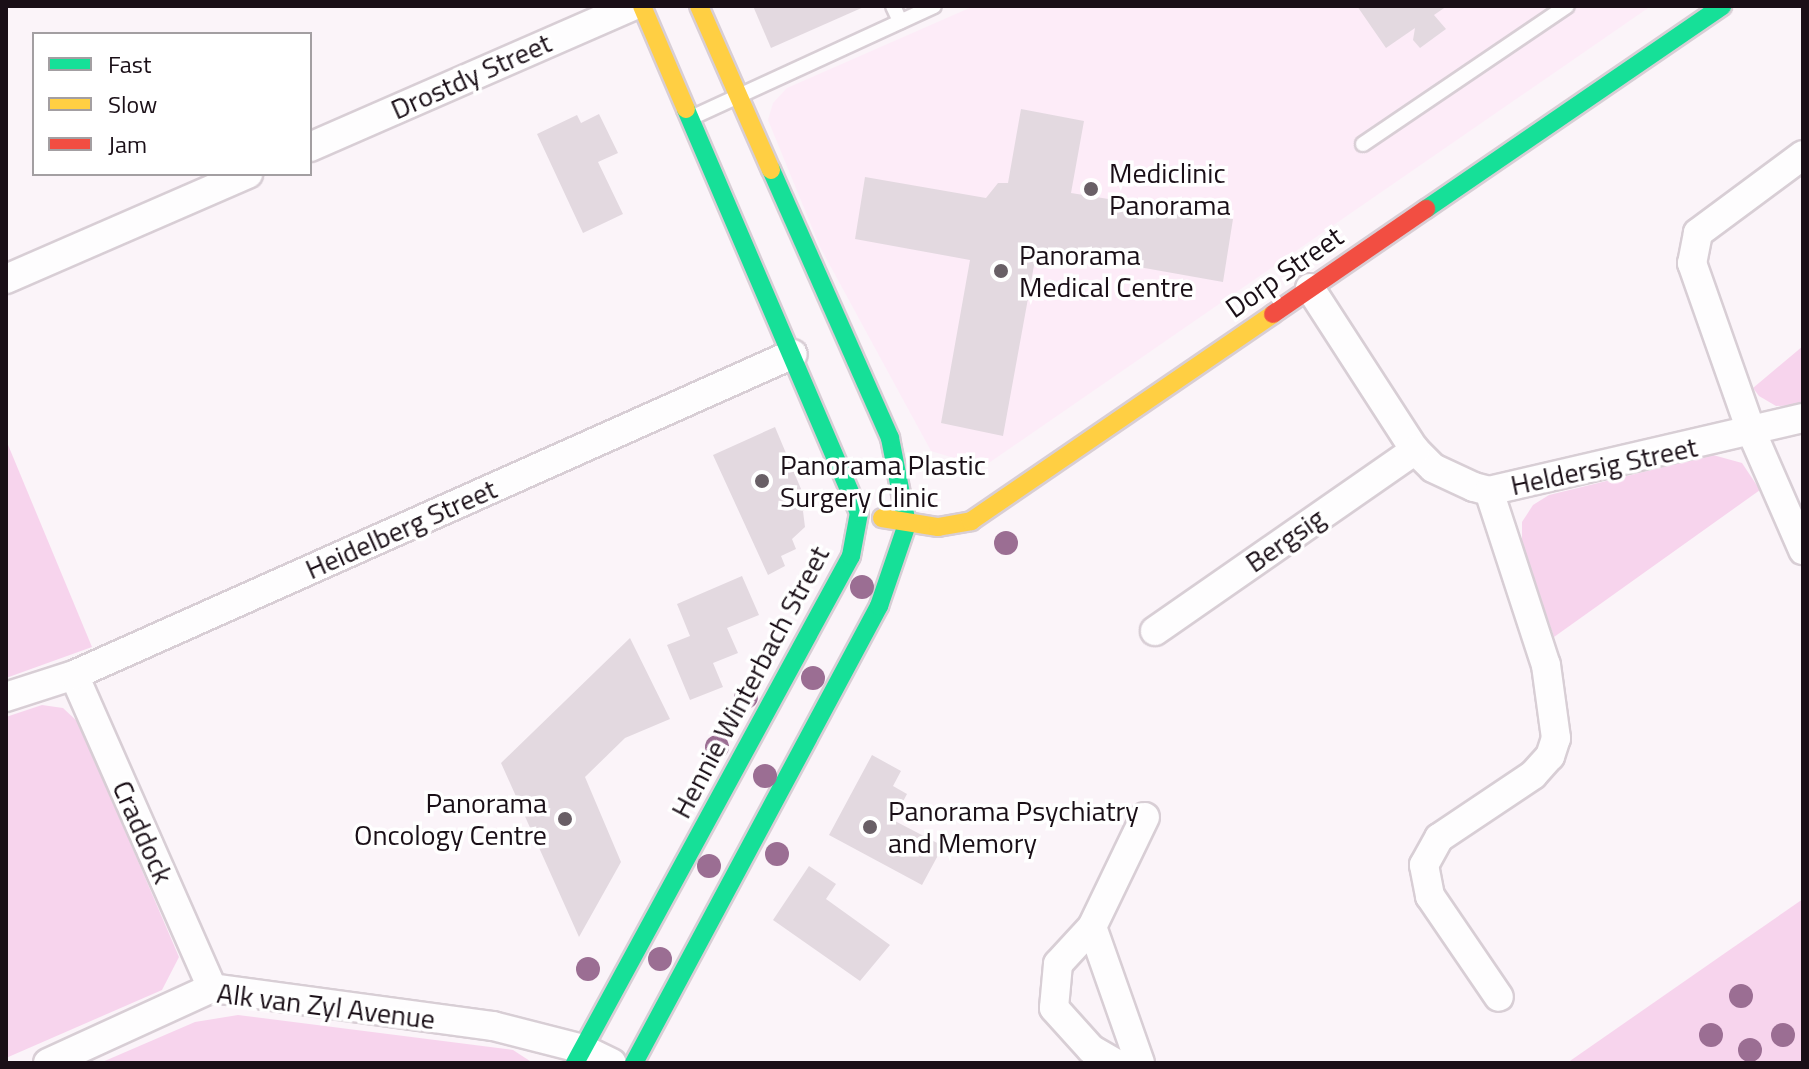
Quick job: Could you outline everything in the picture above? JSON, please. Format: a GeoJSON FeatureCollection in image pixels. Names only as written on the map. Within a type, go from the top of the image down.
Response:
{"type":"FeatureCollection","features":[{"type":"Feature","properties":{"kind":"street","name":"Drostdy Street"},"geometry":{"type":"LineString","coordinates":[[312,146],[632,6]]}},
{"type":"Feature","properties":{"kind":"street"},"geometry":{"type":"LineString","coordinates":[[642,6],[693,117],[859,513]]}},
{"type":"Feature","properties":{"kind":"street"},"geometry":{"type":"LineString","coordinates":[[634,1063],[879,606],[907,524],[890,438],[699,6]]}},
{"type":"Feature","properties":{"kind":"street","name":"Dorp Street"},"geometry":{"type":"LineString","coordinates":[[859,513],[907,524],[938,527],[971,521],[1722,6]]}},
{"type":"Feature","properties":{"kind":"street"},"geometry":{"type":"LineString","coordinates":[[1803,155],[1711,220],[1692,247],[1694,279],[1752,433],[1803,550]]}},
{"type":"Feature","properties":{"kind":"street"},"geometry":{"type":"LineString","coordinates":[[6,279],[243,176]]}},
{"type":"Feature","properties":{"kind":"street","name":"Heldersig Street"},"geometry":{"type":"LineString","coordinates":[[1310,288],[1415,450],[1454,481],[1489,491],[1752,433],[1803,418]]}},
{"type":"Feature","properties":{"kind":"street","name":"Heidelberg Street"},"geometry":{"type":"LineString","coordinates":[[6,697],[74,675],[793,354]]}},
{"type":"Feature","properties":{"kind":"street","name":"Bergsig"},"geometry":{"type":"LineString","coordinates":[[1155,631],[1415,450]]}},
{"type":"Feature","properties":{"kind":"street"},"geometry":{"type":"LineString","coordinates":[[1489,491],[1546,665],[1556,738],[1550,756],[1533,775],[1439,838],[1424,865],[1430,896],[1499,997]]}},
{"type":"Feature","properties":{"kind":"street","name":"Hennie Winterbach Street"},"geometry":{"type":"LineString","coordinates":[[579,1056],[851,556],[859,513]]}},
{"type":"Feature","properties":{"kind":"street","name":"Craddock"},"geometry":{"type":"LineString","coordinates":[[74,675],[212,988]]}},
{"type":"Feature","properties":{"kind":"street"},"geometry":{"type":"LineString","coordinates":[[1115,1063],[1091,1049],[1054,1008],[1058,964],[1092,927],[1145,817]]}},
{"type":"Feature","properties":{"kind":"street"},"geometry":{"type":"LineString","coordinates":[[1092,927],[1140,1063]]}},
{"type":"Feature","properties":{"kind":"street","name":"Alk van Zyl Avenue"},"geometry":{"type":"LineString","coordinates":[[48,1063],[212,988],[493,1026],[579,1056],[612,1063]]}},
{"type":"Feature","properties":{"kind":"lane"},"geometry":{"type":"LineString","coordinates":[[893,6],[900,21]]}},
{"type":"Feature","properties":{"kind":"lane"},"geometry":{"type":"LineString","coordinates":[[693,117],[934,6]]}},
{"type":"Feature","properties":{"kind":"lane"},"geometry":{"type":"LineString","coordinates":[[1363,144],[1567,6]]}},
{"type":"Feature","properties":{"kind":"shaded area","name":"Mediclinic Panorama"},"geometry":{"type":"Polygon","coordinates":[[[974,6],[1651,6],[983,467],[931,451],[820,247],[768,120],[773,103],[787,88],[974,6]]]}},
{"type":"Feature","properties":{"kind":"shaded area"},"geometry":{"type":"Polygon","coordinates":[[[1803,346],[1803,405],[1776,406],[1759,396],[1753,388],[1803,346]]]}},
{"type":"Feature","properties":{"kind":"shaded area"},"geometry":{"type":"Polygon","coordinates":[[[6,440],[92,647],[6,678],[6,440]]]}},
{"type":"Feature","properties":{"kind":"shaded area"},"geometry":{"type":"Polygon","coordinates":[[[1713,455],[1742,463],[1760,490],[1554,637],[1522,543],[1522,522],[1533,505],[1549,495],[1713,455]]]}},
{"type":"Feature","properties":{"kind":"shaded area"},"geometry":{"type":"Polygon","coordinates":[[[42,705],[63,708],[79,723],[179,957],[162,990],[6,1058],[6,717],[42,705]]]}},
{"type":"Feature","properties":{"kind":"shaded area"},"geometry":{"type":"Polygon","coordinates":[[[1803,899],[1803,1063],[1567,1063],[1728,951],[1803,899]]]}},
{"type":"Feature","properties":{"kind":"shaded area"},"geometry":{"type":"Polygon","coordinates":[[[238,1015],[513,1050],[533,1063],[100,1063],[195,1022],[238,1015]]]}},
{"type":"Feature","properties":{"kind":"building"},"geometry":{"type":"Polygon","coordinates":[[[753,6],[866,6],[771,48],[753,6]]]}},
{"type":"Feature","properties":{"kind":"building"},"geometry":{"type":"Polygon","coordinates":[[[1357,6],[1447,6],[1434,15],[1446,29],[1420,48],[1413,40],[1415,28],[1386,48],[1357,6]]]}},
{"type":"Feature","properties":{"kind":"building","name":"Panorama Medical Centre"},"geometry":{"type":"Polygon","coordinates":[[[1021,109],[1084,121],[1071,193],[1233,219],[1223,282],[1049,251],[1035,260],[1003,436],[941,423],[970,260],[855,239],[865,177],[986,198],[998,183],[1008,183],[1021,109]]]}},
{"type":"Feature","properties":{"kind":"building"},"geometry":{"type":"Polygon","coordinates":[[[599,114],[618,153],[598,162],[623,214],[583,233],[537,134],[577,115],[581,123],[599,114]]]}},
{"type":"Feature","properties":{"kind":"building","name":"Panorama Plastic Surgery Clinic"},"geometry":{"type":"Polygon","coordinates":[[[775,427],[809,508],[803,511],[805,527],[792,539],[796,549],[781,556],[785,566],[768,575],[713,455],[775,427]]]}},
{"type":"Feature","properties":{"kind":"building"},"geometry":{"type":"Polygon","coordinates":[[[742,576],[759,615],[727,628],[738,653],[713,663],[723,687],[690,700],[667,645],[690,636],[677,604],[742,576]]]}},
{"type":"Feature","properties":{"kind":"building","name":"Panorama Oncology Centre"},"geometry":{"type":"Polygon","coordinates":[[[630,638],[670,719],[625,738],[585,777],[621,862],[579,937],[501,763],[630,638]]]}},
{"type":"Feature","properties":{"kind":"building","name":"Panorama Psychiatry and Memory"},"geometry":{"type":"Polygon","coordinates":[[[872,755],[901,771],[893,786],[907,794],[893,820],[943,846],[922,885],[829,835],[872,755]]]}},
{"type":"Feature","properties":{"kind":"building"},"geometry":{"type":"Polygon","coordinates":[[[809,866],[836,884],[826,899],[890,945],[860,981],[773,920],[809,866]]]}},
{"type":"Feature","properties":{"kind":"traffic: fast"},"geometry":{"type":"LineString","coordinates":[[1426,209],[1722,6]]}},
{"type":"Feature","properties":{"kind":"traffic: fast"},"geometry":{"type":"LineString","coordinates":[[575,1063],[851,556],[859,513],[686,109]]}},
{"type":"Feature","properties":{"kind":"traffic: fast"},"geometry":{"type":"LineString","coordinates":[[634,1063],[879,606],[907,524],[890,438],[771,170]]}},
{"type":"Feature","properties":{"kind":"traffic: slow"},"geometry":{"type":"LineString","coordinates":[[642,6],[686,109]]}},
{"type":"Feature","properties":{"kind":"traffic: slow"},"geometry":{"type":"LineString","coordinates":[[699,6],[771,170]]}},
{"type":"Feature","properties":{"kind":"traffic: slow"},"geometry":{"type":"LineString","coordinates":[[882,518],[938,527],[971,521],[1273,314]]}},
{"type":"Feature","properties":{"kind":"traffic: jam"},"geometry":{"type":"LineString","coordinates":[[1273,314],[1426,209]]}},
{"type":"Feature","properties":{"kind":"place","name":"Mediclinic Panorama"},"geometry":{"type":"Point","coordinates":[1091,189]}},
{"type":"Feature","properties":{"kind":"place","name":"Panorama Medical Centre"},"geometry":{"type":"Point","coordinates":[1001,271]}},
{"type":"Feature","properties":{"kind":"place","name":"Panorama Plastic Surgery Clinic"},"geometry":{"type":"Point","coordinates":[762,481]}},
{"type":"Feature","properties":{"kind":"place","name":"Panorama Oncology Centre"},"geometry":{"type":"Point","coordinates":[565,819]}},
{"type":"Feature","properties":{"kind":"place","name":"Panorama Psychiatry and Memory"},"geometry":{"type":"Point","coordinates":[870,827]}}]}
